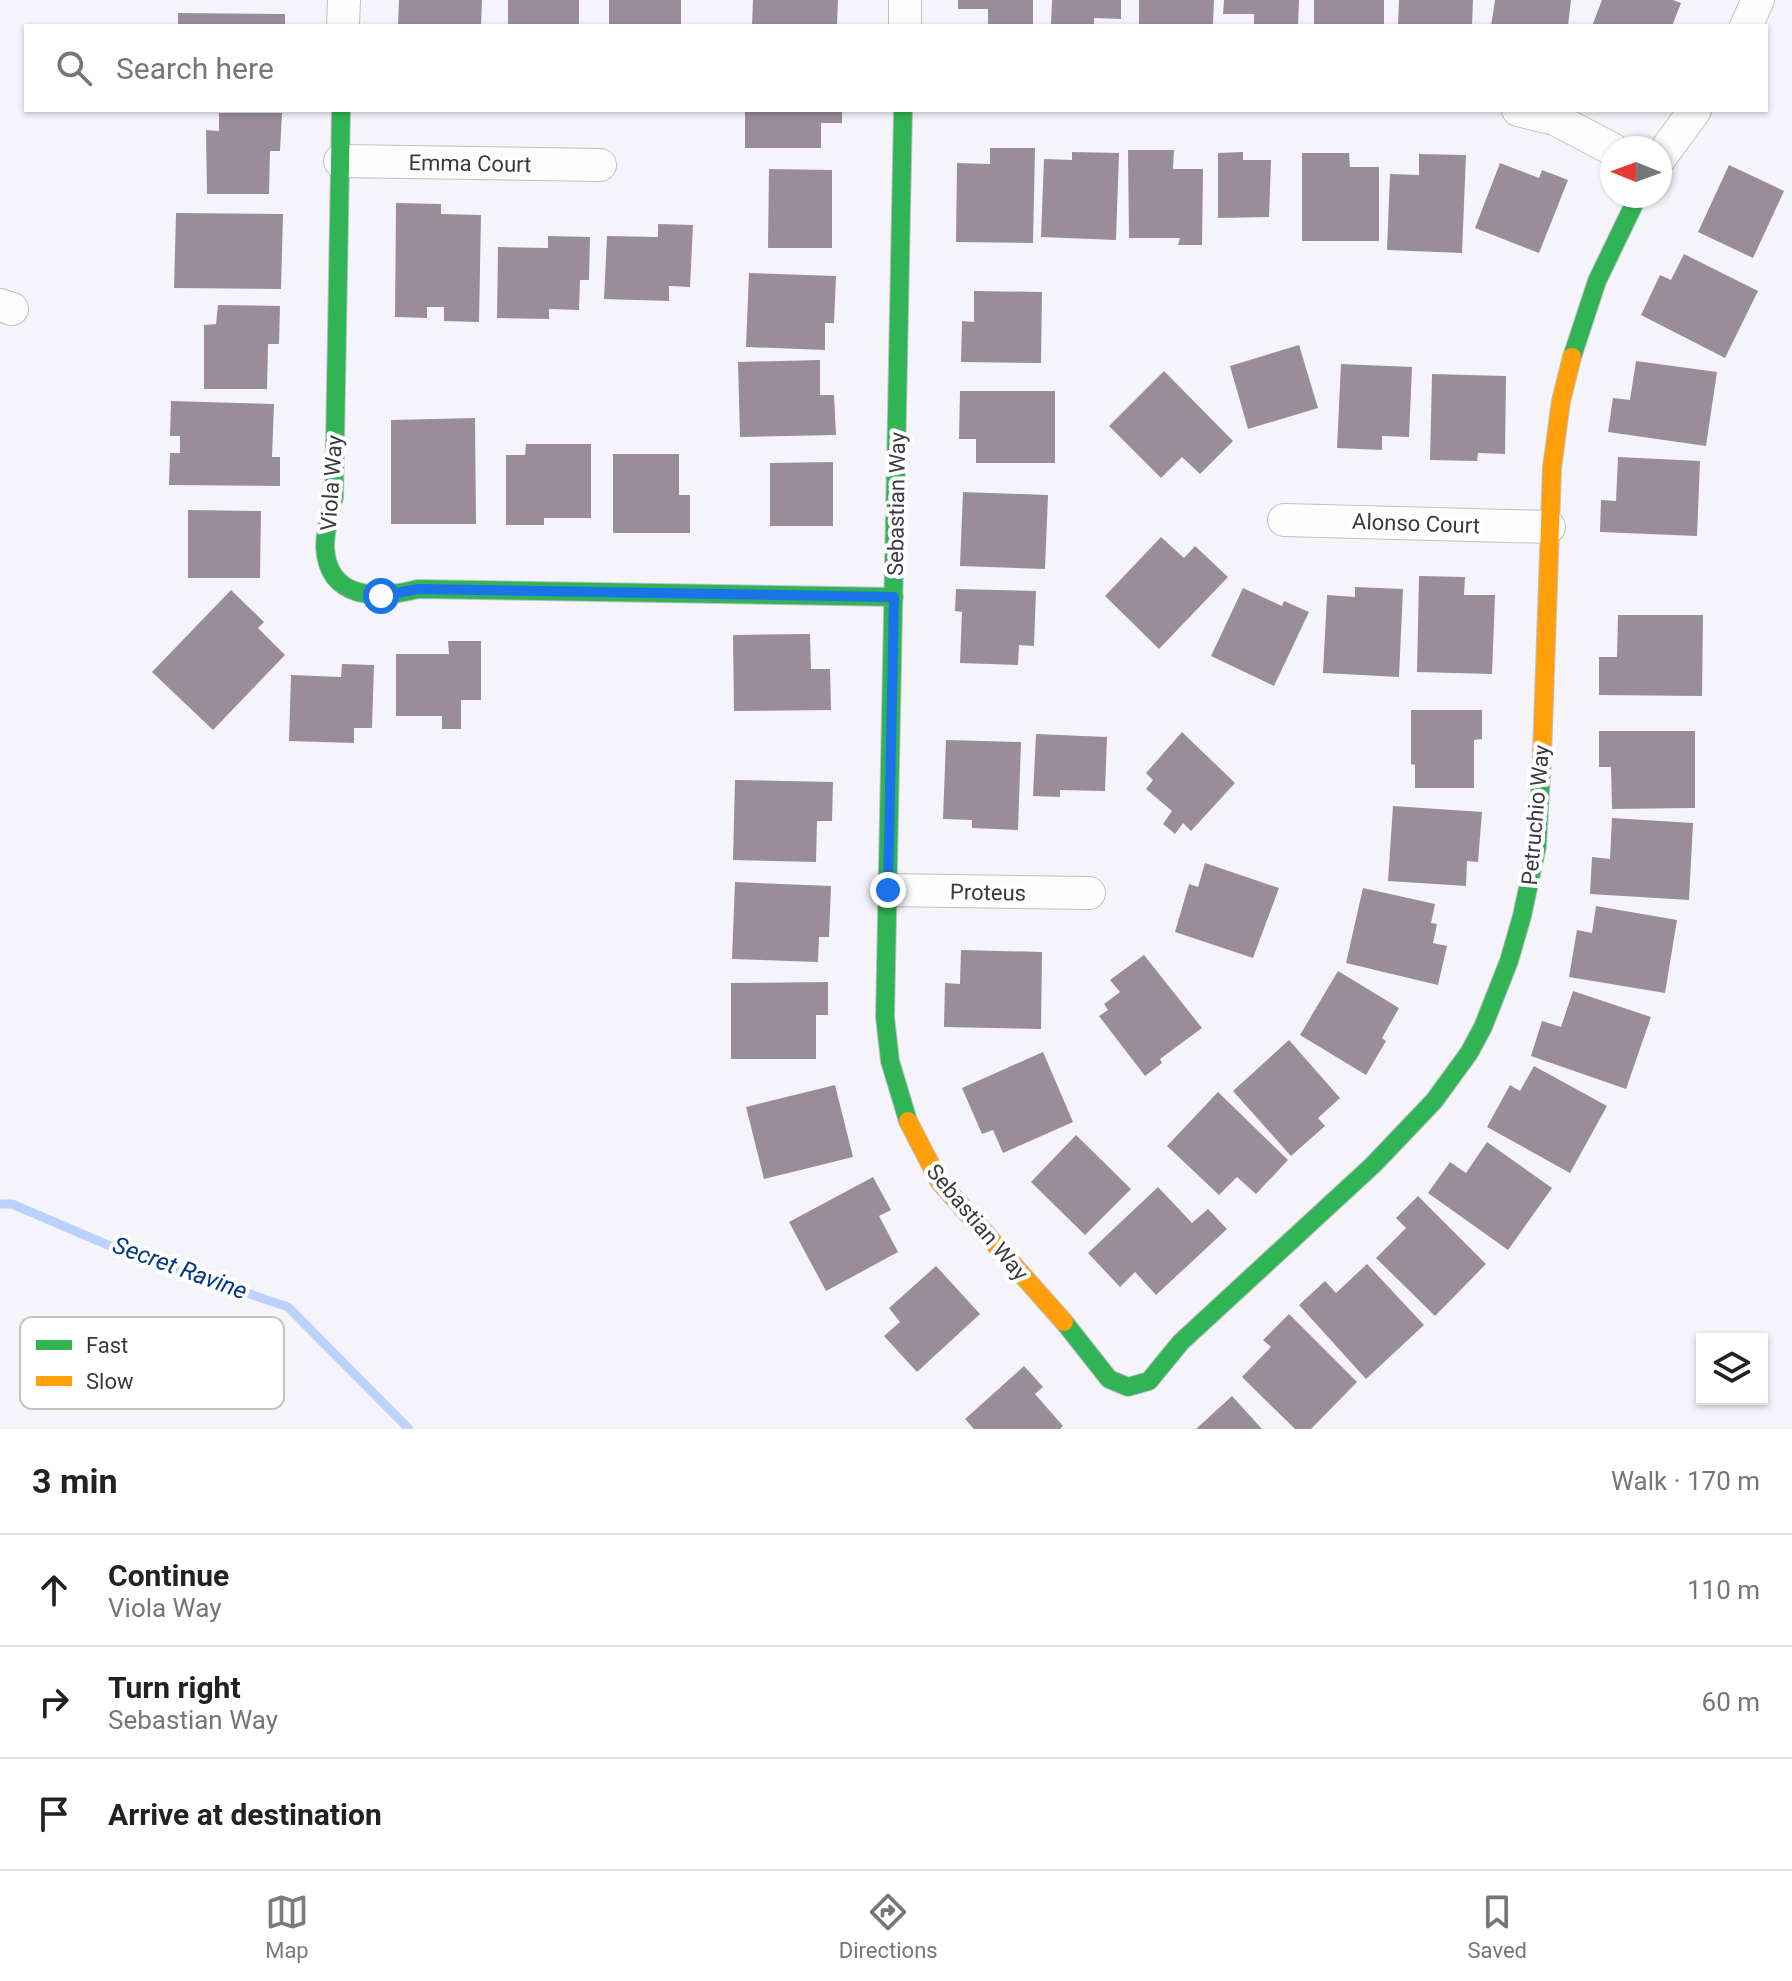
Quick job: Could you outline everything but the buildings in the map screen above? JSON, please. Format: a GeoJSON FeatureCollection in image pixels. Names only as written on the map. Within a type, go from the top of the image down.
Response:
{"type":"FeatureCollection","features":[{"type":"Feature","properties":{"kind":"street"},"geometry":{"type":"LineString","coordinates":[[343,24],[344,0]]}},
{"type":"Feature","properties":{"kind":"street"},"geometry":{"type":"LineString","coordinates":[[905,0],[905,24]]}},
{"type":"Feature","properties":{"kind":"street"},"geometry":{"type":"LineString","coordinates":[[1747,24],[1758,0]]}},
{"type":"Feature","properties":{"kind":"street","name":"Viola Way"},"geometry":{"type":"LineString","coordinates":[[341,112],[334,497],[326,556],[338,581],[357,595],[381,596],[418,589],[894,597]]}},
{"type":"Feature","properties":{"kind":"street","name":"Sebastian Way"},"geometry":{"type":"LineString","coordinates":[[903,112],[885,1017],[887,1052],[905,1118],[921,1153],[939,1181],[1074,1333],[1109,1379],[1128,1387]]}},
{"type":"Feature","properties":{"kind":"street"},"geometry":{"type":"LineString","coordinates":[[1526,112],[1555,119],[1600,143]]}},
{"type":"Feature","properties":{"kind":"street"},"geometry":{"type":"LineString","coordinates":[[1672,142],[1694,112]]}},
{"type":"Feature","properties":{"kind":"street","name":"Emma Court"},"geometry":{"type":"LineString","coordinates":[[340,161],[600,165]]}},
{"type":"Feature","properties":{"kind":"street","name":"Petruchio Way"},"geometry":{"type":"LineString","coordinates":[[1128,1387],[1149,1381],[1181,1342],[1416,1123],[1462,1063],[1483,1028],[1505,978],[1518,936],[1537,846],[1549,527],[1556,431],[1574,350],[1609,256],[1632,208]]}},
{"type":"Feature","properties":{"kind":"street","name":"Alonso Court"},"geometry":{"type":"LineString","coordinates":[[1284,520],[1549,527]]}},
{"type":"Feature","properties":{"kind":"street","name":"Proteus"},"geometry":{"type":"LineString","coordinates":[[888,890],[1089,893]]}},
{"type":"Feature","properties":{"kind":"waterway","name":"Secret Ravine"},"geometry":{"type":"LineString","coordinates":[[0,1204],[12,1204],[115,1248],[288,1307],[409,1429]]}},
{"type":"Feature","properties":{"kind":"traffic: fast"},"geometry":{"type":"LineString","coordinates":[[341,112],[334,497],[325,547],[328,565],[335,578],[345,587],[372,594],[418,589],[894,597]]}},
{"type":"Feature","properties":{"kind":"traffic: fast"},"geometry":{"type":"LineString","coordinates":[[903,112],[885,1017],[890,1061],[908,1121]]}},
{"type":"Feature","properties":{"kind":"traffic: fast"},"geometry":{"type":"LineString","coordinates":[[1572,357],[1597,281],[1632,208]]}},
{"type":"Feature","properties":{"kind":"traffic: fast"},"geometry":{"type":"LineString","coordinates":[[1064,1322],[1109,1379],[1128,1387],[1149,1381],[1181,1342],[1373,1165],[1434,1101],[1469,1053],[1483,1027],[1509,961],[1537,846],[1542,755]]}},
{"type":"Feature","properties":{"kind":"traffic: slow"},"geometry":{"type":"LineString","coordinates":[[1542,755],[1552,468],[1561,401],[1572,357]]}},
{"type":"Feature","properties":{"kind":"traffic: slow"},"geometry":{"type":"LineString","coordinates":[[908,1121],[939,1181],[1064,1322]]}},
{"type":"Feature","properties":{"kind":"route"},"geometry":{"type":"LineString","coordinates":[[381,596],[418,589],[894,597],[888,890]]}}]}
